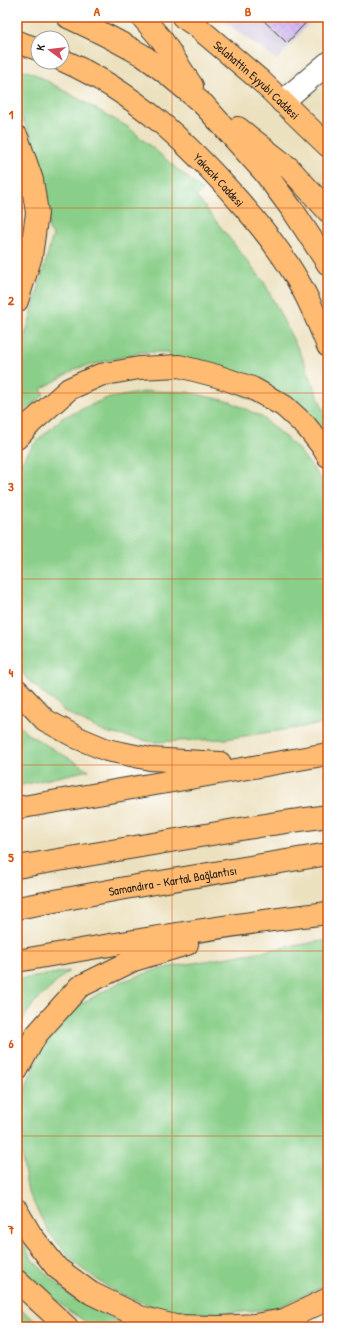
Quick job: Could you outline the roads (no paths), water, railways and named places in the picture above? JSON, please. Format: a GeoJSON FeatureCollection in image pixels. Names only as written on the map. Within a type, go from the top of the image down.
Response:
{"type":"FeatureCollection","features":[{"type":"Feature","properties":{"kind":"main road"},"geometry":{"type":"LineString","coordinates":[[68,17],[112,37],[143,56],[169,75],[204,105],[246,133],[289,168],[328,211]]}},
{"type":"Feature","properties":{"kind":"main road"},"geometry":{"type":"LineString","coordinates":[[142,17],[162,40],[204,105],[266,173],[328,264]]}},
{"type":"Feature","properties":{"kind":"main road","name":"Selahattin Eyyubi Caddesi"},"geometry":{"type":"LineString","coordinates":[[183,17],[196,25],[261,81],[328,146]]}},
{"type":"Feature","properties":{"kind":"main road"},"geometry":{"type":"LineString","coordinates":[[17,42],[30,46]]}},
{"type":"Feature","properties":{"kind":"main road","name":"Yakacık Caddesi"},"geometry":{"type":"LineString","coordinates":[[70,64],[101,79],[142,106],[181,139],[223,183],[253,217],[284,258],[302,288],[328,346]]}},
{"type":"Feature","properties":{"kind":"main road"},"geometry":{"type":"LineString","coordinates":[[17,137],[32,180],[37,213],[31,256],[17,301]]}},
{"type":"Feature","properties":{"kind":"main road"},"geometry":{"type":"LineString","coordinates":[[17,438],[68,389],[100,375],[139,368],[180,366],[217,376],[252,388],[284,406],[306,426],[328,456]]}},
{"type":"Feature","properties":{"kind":"main road"},"geometry":{"type":"LineString","coordinates":[[17,690],[45,720],[78,738],[107,750],[150,759],[213,763],[283,761]]}},
{"type":"Feature","properties":{"kind":"main road"},"geometry":{"type":"LineString","coordinates":[[17,808],[328,754]]}},
{"type":"Feature","properties":{"kind":"main road"},"geometry":{"type":"LineString","coordinates":[[17,867],[271,824],[328,816]]}},
{"type":"Feature","properties":{"kind":"main road","name":"Samandıra - Kartal Bağlantısı"},"geometry":{"type":"LineString","coordinates":[[17,908],[124,888],[328,854]]}},
{"type":"Feature","properties":{"kind":"main road"},"geometry":{"type":"LineString","coordinates":[[17,961],[270,920],[328,913]]}},
{"type":"Feature","properties":{"kind":"main road"},"geometry":{"type":"LineString","coordinates":[[17,1070],[36,1035],[79,987],[134,960],[270,920]]}},
{"type":"Feature","properties":{"kind":"main road"},"geometry":{"type":"LineString","coordinates":[[17,1211],[31,1236],[57,1268],[91,1293],[140,1317],[175,1326],[219,1327],[255,1325],[284,1320],[328,1299]]}},
{"type":"Feature","properties":{"kind":"main road"},"geometry":{"type":"LineString","coordinates":[[17,1282],[68,1327]]}},
{"type":"Feature","properties":{"kind":"lane"},"geometry":{"type":"LineString","coordinates":[[282,102],[328,63]]}}]}
